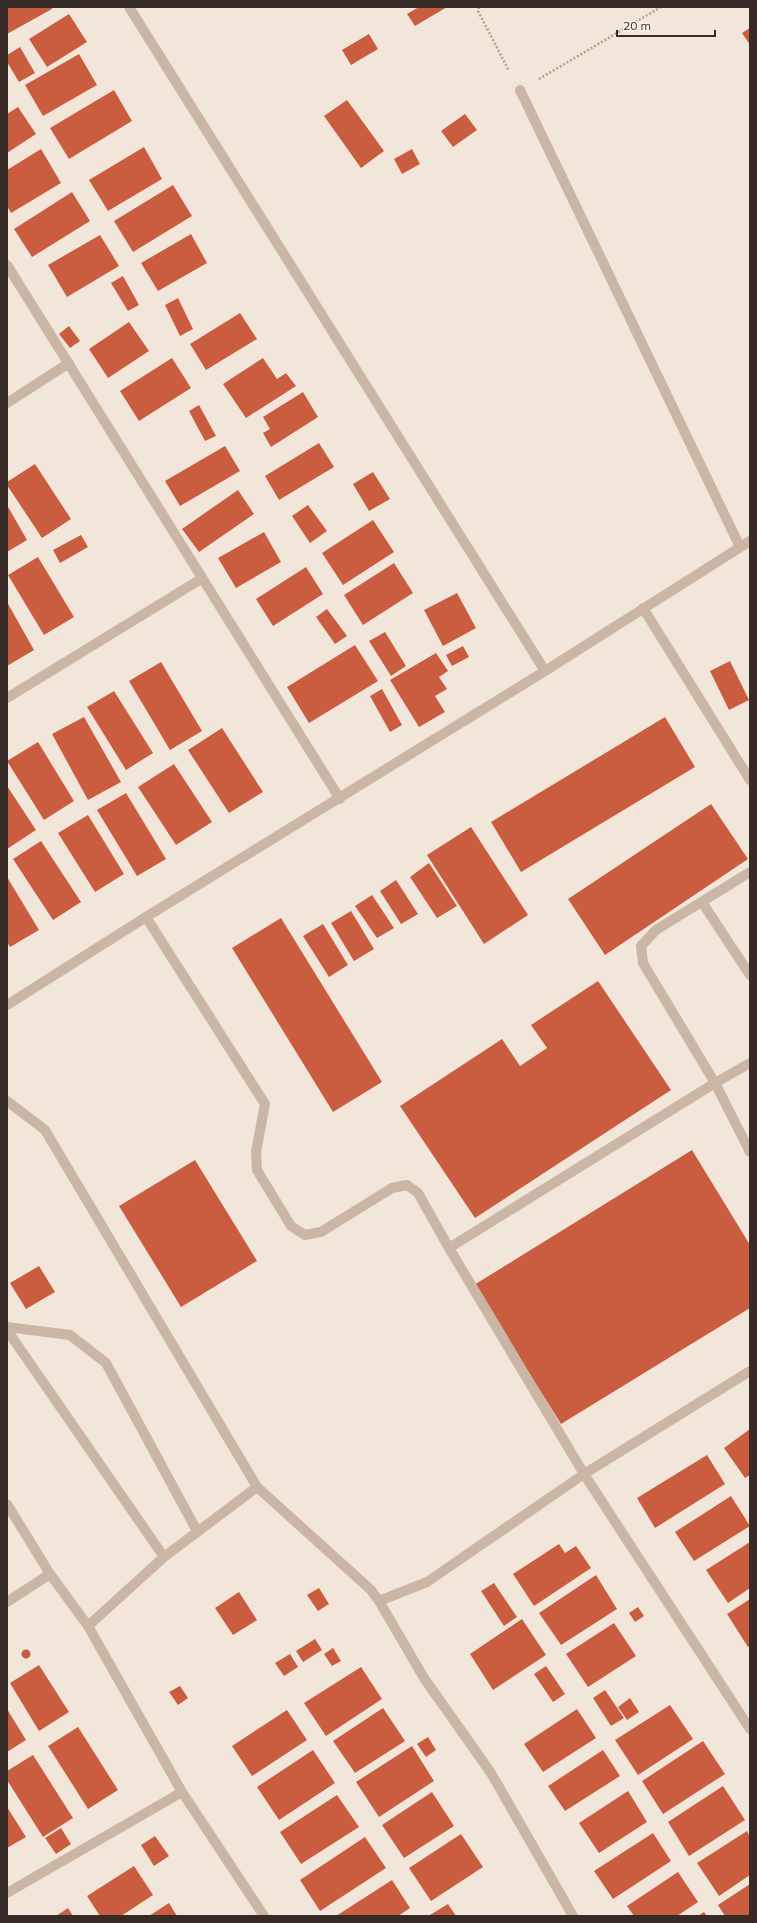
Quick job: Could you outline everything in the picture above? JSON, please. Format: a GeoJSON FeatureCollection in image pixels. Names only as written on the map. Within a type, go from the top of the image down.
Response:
{"type":"FeatureCollection","features":[{"type":"Feature","properties":{"kind":"street"},"geometry":{"type":"LineString","coordinates":[[129,7],[545,671]]}},
{"type":"Feature","properties":{"kind":"street"},"geometry":{"type":"LineString","coordinates":[[520,90],[740,547]]}},
{"type":"Feature","properties":{"kind":"street"},"geometry":{"type":"LineString","coordinates":[[7,266],[69,363],[201,579],[340,799]]}},
{"type":"Feature","properties":{"kind":"street"},"geometry":{"type":"LineString","coordinates":[[7,403],[69,363]]}},
{"type":"Feature","properties":{"kind":"street"},"geometry":{"type":"LineString","coordinates":[[7,1005],[146,917],[340,799],[545,671],[750,541]]}},
{"type":"Feature","properties":{"kind":"street"},"geometry":{"type":"LineString","coordinates":[[7,698],[201,579]]}},
{"type":"Feature","properties":{"kind":"street"},"geometry":{"type":"LineString","coordinates":[[643,608],[750,780]]}},
{"type":"Feature","properties":{"kind":"street"},"geometry":{"type":"LineString","coordinates":[[750,872],[656,930],[641,946],[643,963],[715,1083],[750,1152]]}},
{"type":"Feature","properties":{"kind":"street"},"geometry":{"type":"LineString","coordinates":[[702,902],[750,975]]}},
{"type":"Feature","properties":{"kind":"street"},"geometry":{"type":"LineString","coordinates":[[146,917],[265,1104],[256,1152],[257,1170],[291,1226],[305,1234],[321,1232],[392,1188],[407,1185],[418,1193],[449,1248],[584,1474],[750,1729]]}},
{"type":"Feature","properties":{"kind":"street"},"geometry":{"type":"LineString","coordinates":[[449,1248],[715,1083],[750,1063]]}},
{"type":"Feature","properties":{"kind":"street"},"geometry":{"type":"LineString","coordinates":[[7,1101],[45,1130],[257,1487],[371,1590],[379,1600],[424,1678],[491,1773],[573,1916]]}},
{"type":"Feature","properties":{"kind":"street"},"geometry":{"type":"LineString","coordinates":[[7,1327],[70,1336],[106,1363],[197,1531]]}},
{"type":"Feature","properties":{"kind":"street"},"geometry":{"type":"LineString","coordinates":[[7,1330],[164,1557]]}},
{"type":"Feature","properties":{"kind":"street"},"geometry":{"type":"LineString","coordinates":[[379,1600],[427,1582],[584,1474],[750,1371]]}},
{"type":"Feature","properties":{"kind":"street"},"geometry":{"type":"LineString","coordinates":[[88,1626],[164,1557],[257,1487]]}},
{"type":"Feature","properties":{"kind":"street"},"geometry":{"type":"LineString","coordinates":[[7,1504],[50,1574],[88,1626],[182,1792],[264,1916]]}},
{"type":"Feature","properties":{"kind":"street"},"geometry":{"type":"LineString","coordinates":[[7,1602],[50,1574]]}},
{"type":"Feature","properties":{"kind":"street"},"geometry":{"type":"LineString","coordinates":[[7,1893],[182,1792]]}},
{"type":"Feature","properties":{"kind":"path"},"geometry":{"type":"LineString","coordinates":[[479,7],[478,11],[520,90],[661,7]]}},
{"type":"Feature","properties":{"kind":"building"},"geometry":{"type":"Polygon","coordinates":[[[7,7],[51,7],[52,9],[7,34],[7,7]]]}},
{"type":"Feature","properties":{"kind":"building"},"geometry":{"type":"Polygon","coordinates":[[[419,7],[447,7],[415,26],[407,14],[419,7]]]}},
{"type":"Feature","properties":{"kind":"building"},"geometry":{"type":"Polygon","coordinates":[[[69,14],[87,42],[47,67],[29,39],[69,14]]]}},
{"type":"Feature","properties":{"kind":"building"},"geometry":{"type":"Polygon","coordinates":[[[750,28],[750,45],[742,33],[750,28]]]}},
{"type":"Feature","properties":{"kind":"building"},"geometry":{"type":"Polygon","coordinates":[[[369,34],[378,49],[351,65],[342,50],[369,34]]]}},
{"type":"Feature","properties":{"kind":"building"},"geometry":{"type":"Polygon","coordinates":[[[20,47],[35,73],[19,82],[7,62],[7,55],[20,47]]]}},
{"type":"Feature","properties":{"kind":"building"},"geometry":{"type":"Polygon","coordinates":[[[79,54],[97,85],[43,116],[25,85],[79,54]]]}},
{"type":"Feature","properties":{"kind":"building"},"geometry":{"type":"Polygon","coordinates":[[[114,90],[132,121],[69,159],[50,128],[114,90]]]}},
{"type":"Feature","properties":{"kind":"building"},"geometry":{"type":"Polygon","coordinates":[[[347,100],[384,151],[361,168],[324,116],[347,100]]]}},
{"type":"Feature","properties":{"kind":"building"},"geometry":{"type":"Polygon","coordinates":[[[18,107],[36,134],[7,153],[7,114],[18,107]]]}},
{"type":"Feature","properties":{"kind":"building"},"geometry":{"type":"Polygon","coordinates":[[[465,114],[477,130],[453,147],[441,131],[465,114]]]}},
{"type":"Feature","properties":{"kind":"building"},"geometry":{"type":"Polygon","coordinates":[[[144,147],[162,179],[108,211],[89,180],[144,147]]]}},
{"type":"Feature","properties":{"kind":"building"},"geometry":{"type":"Polygon","coordinates":[[[41,149],[61,183],[11,213],[7,206],[7,170],[41,149]]]}},
{"type":"Feature","properties":{"kind":"building"},"geometry":{"type":"Polygon","coordinates":[[[412,149],[420,164],[402,174],[394,159],[412,149]]]}},
{"type":"Feature","properties":{"kind":"building"},"geometry":{"type":"Polygon","coordinates":[[[173,185],[192,216],[133,252],[114,221],[173,185]]]}},
{"type":"Feature","properties":{"kind":"building"},"geometry":{"type":"Polygon","coordinates":[[[72,192],[90,221],[32,257],[14,229],[72,192]]]}},
{"type":"Feature","properties":{"kind":"building"},"geometry":{"type":"Polygon","coordinates":[[[191,234],[207,263],[158,291],[141,263],[191,234]]]}},
{"type":"Feature","properties":{"kind":"building"},"geometry":{"type":"Polygon","coordinates":[[[100,235],[119,266],[67,297],[48,265],[100,235]]]}},
{"type":"Feature","properties":{"kind":"building"},"geometry":{"type":"Polygon","coordinates":[[[123,276],[139,305],[128,311],[111,283],[123,276]]]}},
{"type":"Feature","properties":{"kind":"building"},"geometry":{"type":"Polygon","coordinates":[[[178,298],[193,329],[180,336],[165,305],[178,298]]]}},
{"type":"Feature","properties":{"kind":"building"},"geometry":{"type":"Polygon","coordinates":[[[240,313],[257,339],[206,370],[190,344],[240,313]]]}},
{"type":"Feature","properties":{"kind":"building"},"geometry":{"type":"Polygon","coordinates":[[[129,322],[149,351],[108,378],[89,349],[129,322]]]}},
{"type":"Feature","properties":{"kind":"building"},"geometry":{"type":"Polygon","coordinates":[[[69,326],[80,341],[70,348],[59,334],[69,326]]]}},
{"type":"Feature","properties":{"kind":"building"},"geometry":{"type":"Polygon","coordinates":[[[172,358],[191,388],[139,421],[120,391],[172,358]]]}},
{"type":"Feature","properties":{"kind":"building"},"geometry":{"type":"Polygon","coordinates":[[[263,358],[277,379],[286,373],[296,386],[246,418],[223,384],[263,358]]]}},
{"type":"Feature","properties":{"kind":"building"},"geometry":{"type":"Polygon","coordinates":[[[303,392],[318,417],[271,447],[263,433],[270,429],[263,417],[303,392]]]}},
{"type":"Feature","properties":{"kind":"building"},"geometry":{"type":"Polygon","coordinates":[[[199,405],[216,436],[205,441],[189,411],[199,405]]]}},
{"type":"Feature","properties":{"kind":"building"},"geometry":{"type":"Polygon","coordinates":[[[319,443],[334,467],[279,500],[265,476],[319,443]]]}},
{"type":"Feature","properties":{"kind":"building"},"geometry":{"type":"Polygon","coordinates":[[[225,446],[240,471],[180,506],[165,481],[225,446]]]}},
{"type":"Feature","properties":{"kind":"building"},"geometry":{"type":"Polygon","coordinates":[[[35,464],[71,519],[42,538],[7,485],[7,482],[35,464]]]}},
{"type":"Feature","properties":{"kind":"building"},"geometry":{"type":"Polygon","coordinates":[[[373,472],[390,499],[369,511],[353,484],[373,472]]]}},
{"type":"Feature","properties":{"kind":"building"},"geometry":{"type":"Polygon","coordinates":[[[238,490],[254,514],[199,552],[182,529],[238,490]]]}},
{"type":"Feature","properties":{"kind":"building"},"geometry":{"type":"Polygon","coordinates":[[[7,505],[27,540],[7,552],[7,505]]]}},
{"type":"Feature","properties":{"kind":"building"},"geometry":{"type":"Polygon","coordinates":[[[308,505],[327,531],[310,543],[292,516],[308,505]]]}},
{"type":"Feature","properties":{"kind":"building"},"geometry":{"type":"Polygon","coordinates":[[[373,520],[394,552],[343,585],[322,553],[373,520]]]}},
{"type":"Feature","properties":{"kind":"building"},"geometry":{"type":"Polygon","coordinates":[[[264,532],[281,562],[236,588],[218,558],[264,532]]]}},
{"type":"Feature","properties":{"kind":"building"},"geometry":{"type":"Polygon","coordinates":[[[81,535],[88,547],[60,563],[53,550],[81,535]]]}},
{"type":"Feature","properties":{"kind":"building"},"geometry":{"type":"Polygon","coordinates":[[[38,557],[74,617],[44,635],[8,575],[38,557]]]}},
{"type":"Feature","properties":{"kind":"building"},"geometry":{"type":"Polygon","coordinates":[[[394,563],[413,593],[363,625],[344,595],[394,563]]]}},
{"type":"Feature","properties":{"kind":"building"},"geometry":{"type":"Polygon","coordinates":[[[306,567],[323,594],[273,626],[256,599],[306,567]]]}},
{"type":"Feature","properties":{"kind":"building"},"geometry":{"type":"Polygon","coordinates":[[[457,593],[476,628],[443,646],[424,610],[457,593]]]}},
{"type":"Feature","properties":{"kind":"building"},"geometry":{"type":"Polygon","coordinates":[[[7,602],[34,650],[7,666],[7,602]]]}},
{"type":"Feature","properties":{"kind":"building"},"geometry":{"type":"Polygon","coordinates":[[[327,609],[347,636],[335,644],[316,617],[327,609]]]}},
{"type":"Feature","properties":{"kind":"building"},"geometry":{"type":"Polygon","coordinates":[[[385,632],[406,666],[391,676],[369,641],[385,632]]]}},
{"type":"Feature","properties":{"kind":"building"},"geometry":{"type":"Polygon","coordinates":[[[355,645],[378,681],[309,723],[287,687],[355,645]]]}},
{"type":"Feature","properties":{"kind":"building"},"geometry":{"type":"Polygon","coordinates":[[[463,646],[469,657],[452,666],[446,655],[463,646]]]}},
{"type":"Feature","properties":{"kind":"building"},"geometry":{"type":"Polygon","coordinates":[[[436,653],[448,671],[439,677],[447,689],[435,696],[445,712],[419,727],[390,680],[436,653]]]}},
{"type":"Feature","properties":{"kind":"building"},"geometry":{"type":"Polygon","coordinates":[[[730,661],[749,700],[729,710],[710,671],[730,661]]]}},
{"type":"Feature","properties":{"kind":"building"},"geometry":{"type":"Polygon","coordinates":[[[161,662],[202,731],[170,750],[129,681],[161,662]]]}},
{"type":"Feature","properties":{"kind":"building"},"geometry":{"type":"Polygon","coordinates":[[[382,689],[402,725],[390,732],[370,696],[382,689]]]}},
{"type":"Feature","properties":{"kind":"building"},"geometry":{"type":"Polygon","coordinates":[[[114,691],[153,753],[126,770],[87,707],[114,691]]]}},
{"type":"Feature","properties":{"kind":"building"},"geometry":{"type":"Polygon","coordinates":[[[84,717],[121,782],[88,800],[52,734],[84,717]]]}},
{"type":"Feature","properties":{"kind":"building"},"geometry":{"type":"Polygon","coordinates":[[[665,717],[695,767],[521,872],[491,822],[665,717]]]}},
{"type":"Feature","properties":{"kind":"building"},"geometry":{"type":"Polygon","coordinates":[[[222,728],[263,792],[229,813],[188,750],[222,728]]]}},
{"type":"Feature","properties":{"kind":"building"},"geometry":{"type":"Polygon","coordinates":[[[38,742],[74,801],[44,820],[7,761],[38,742]]]}},
{"type":"Feature","properties":{"kind":"building"},"geometry":{"type":"Polygon","coordinates":[[[174,764],[212,822],[176,845],[138,787],[174,764]]]}},
{"type":"Feature","properties":{"kind":"building"},"geometry":{"type":"Polygon","coordinates":[[[7,786],[36,830],[7,849],[7,786]]]}},
{"type":"Feature","properties":{"kind":"building"},"geometry":{"type":"Polygon","coordinates":[[[126,793],[166,859],[137,876],[97,810],[126,793]]]}},
{"type":"Feature","properties":{"kind":"building"},"geometry":{"type":"Polygon","coordinates":[[[711,804],[748,859],[605,955],[568,899],[711,804]]]}},
{"type":"Feature","properties":{"kind":"building"},"geometry":{"type":"Polygon","coordinates":[[[88,815],[124,874],[95,892],[58,833],[88,815]]]}},
{"type":"Feature","properties":{"kind":"building"},"geometry":{"type":"Polygon","coordinates":[[[471,827],[528,915],[484,944],[427,855],[471,827]]]}},
{"type":"Feature","properties":{"kind":"building"},"geometry":{"type":"Polygon","coordinates":[[[41,841],[81,902],[53,920],[13,859],[41,841]]]}},
{"type":"Feature","properties":{"kind":"building"},"geometry":{"type":"Polygon","coordinates":[[[429,863],[457,906],[437,918],[410,877],[429,863]]]}},
{"type":"Feature","properties":{"kind":"building"},"geometry":{"type":"Polygon","coordinates":[[[7,877],[39,930],[10,947],[7,942],[7,877]]]}},
{"type":"Feature","properties":{"kind":"building"},"geometry":{"type":"Polygon","coordinates":[[[396,880],[418,914],[401,924],[380,891],[396,880]]]}},
{"type":"Feature","properties":{"kind":"building"},"geometry":{"type":"Polygon","coordinates":[[[372,895],[394,928],[377,938],[355,906],[372,895]]]}},
{"type":"Feature","properties":{"kind":"building"},"geometry":{"type":"Polygon","coordinates":[[[351,911],[374,949],[354,961],[331,923],[351,911]]]}},
{"type":"Feature","properties":{"kind":"building"},"geometry":{"type":"Polygon","coordinates":[[[281,918],[382,1082],[333,1112],[232,948],[281,918]]]}},
{"type":"Feature","properties":{"kind":"building"},"geometry":{"type":"Polygon","coordinates":[[[323,924],[348,965],[329,977],[303,936],[323,924]]]}},
{"type":"Feature","properties":{"kind":"building"},"geometry":{"type":"Polygon","coordinates":[[[598,981],[671,1090],[475,1218],[400,1106],[502,1039],[520,1066],[547,1048],[531,1025],[598,981]]]}},
{"type":"Feature","properties":{"kind":"building"},"geometry":{"type":"Polygon","coordinates":[[[692,1150],[750,1245],[750,1308],[561,1424],[474,1285],[692,1150]]]}},
{"type":"Feature","properties":{"kind":"building"},"geometry":{"type":"Polygon","coordinates":[[[195,1160],[257,1261],[181,1307],[119,1206],[195,1160]]]}},
{"type":"Feature","properties":{"kind":"building"},"geometry":{"type":"Polygon","coordinates":[[[39,1266],[55,1292],[26,1309],[10,1283],[39,1266]]]}},
{"type":"Feature","properties":{"kind":"building"},"geometry":{"type":"Polygon","coordinates":[[[750,1429],[750,1475],[745,1478],[724,1448],[750,1429]]]}},
{"type":"Feature","properties":{"kind":"building"},"geometry":{"type":"Polygon","coordinates":[[[707,1455],[725,1484],[655,1528],[637,1498],[707,1455]]]}},
{"type":"Feature","properties":{"kind":"building"},"geometry":{"type":"Polygon","coordinates":[[[731,1496],[750,1526],[694,1561],[675,1532],[731,1496]]]}},
{"type":"Feature","properties":{"kind":"building"},"geometry":{"type":"Polygon","coordinates":[[[750,1542],[750,1588],[728,1603],[706,1570],[750,1542]]]}},
{"type":"Feature","properties":{"kind":"building"},"geometry":{"type":"Polygon","coordinates":[[[559,1544],[565,1553],[576,1546],[591,1568],[534,1606],[513,1574],[559,1544]]]}},
{"type":"Feature","properties":{"kind":"building"},"geometry":{"type":"Polygon","coordinates":[[[596,1575],[617,1609],[561,1645],[539,1613],[596,1575]]]}},
{"type":"Feature","properties":{"kind":"building"},"geometry":{"type":"Polygon","coordinates":[[[494,1583],[517,1617],[504,1626],[481,1591],[494,1583]]]}},
{"type":"Feature","properties":{"kind":"building"},"geometry":{"type":"Polygon","coordinates":[[[319,1588],[329,1604],[318,1611],[307,1595],[319,1588]]]}},
{"type":"Feature","properties":{"kind":"building"},"geometry":{"type":"Polygon","coordinates":[[[239,1592],[257,1620],[233,1635],[215,1608],[239,1592]]]}},
{"type":"Feature","properties":{"kind":"building"},"geometry":{"type":"Polygon","coordinates":[[[750,1599],[750,1646],[748,1647],[727,1614],[750,1599]]]}},
{"type":"Feature","properties":{"kind":"building"},"geometry":{"type":"Polygon","coordinates":[[[638,1607],[644,1616],[635,1622],[629,1613],[638,1607]]]}},
{"type":"Feature","properties":{"kind":"building"},"geometry":{"type":"Polygon","coordinates":[[[522,1619],[546,1655],[493,1690],[470,1654],[522,1619]]]}},
{"type":"Feature","properties":{"kind":"building"},"geometry":{"type":"Polygon","coordinates":[[[614,1623],[636,1656],[588,1687],[566,1654],[614,1623]]]}},
{"type":"Feature","properties":{"kind":"building"},"geometry":{"type":"Polygon","coordinates":[[[315,1639],[322,1650],[303,1662],[296,1651],[315,1639]]]}},
{"type":"Feature","properties":{"kind":"building"},"geometry":{"type":"Polygon","coordinates":[[[333,1648],[341,1661],[332,1666],[324,1654],[333,1648]]]}},
{"type":"Feature","properties":{"kind":"building"},"geometry":{"type":"Polygon","coordinates":[[[26,1649],[31,1654],[26,1659],[21,1654],[26,1649]]]}},
{"type":"Feature","properties":{"kind":"building"},"geometry":{"type":"Polygon","coordinates":[[[290,1654],[298,1667],[284,1676],[275,1663],[290,1654]]]}},
{"type":"Feature","properties":{"kind":"building"},"geometry":{"type":"Polygon","coordinates":[[[39,1665],[69,1712],[39,1731],[10,1683],[39,1665]]]}},
{"type":"Feature","properties":{"kind":"building"},"geometry":{"type":"Polygon","coordinates":[[[546,1666],[565,1694],[553,1702],[534,1674],[546,1666]]]}},
{"type":"Feature","properties":{"kind":"building"},"geometry":{"type":"Polygon","coordinates":[[[361,1667],[382,1699],[326,1736],[304,1703],[361,1667]]]}},
{"type":"Feature","properties":{"kind":"building"},"geometry":{"type":"Polygon","coordinates":[[[180,1686],[188,1698],[178,1705],[169,1692],[180,1686]]]}},
{"type":"Feature","properties":{"kind":"building"},"geometry":{"type":"Polygon","coordinates":[[[605,1690],[624,1718],[611,1726],[593,1698],[605,1690]]]}},
{"type":"Feature","properties":{"kind":"building"},"geometry":{"type":"Polygon","coordinates":[[[630,1698],[639,1712],[627,1720],[618,1707],[630,1698]]]}},
{"type":"Feature","properties":{"kind":"building"},"geometry":{"type":"Polygon","coordinates":[[[670,1705],[693,1739],[638,1775],[615,1740],[670,1705]]]}},
{"type":"Feature","properties":{"kind":"building"},"geometry":{"type":"Polygon","coordinates":[[[383,1708],[405,1741],[355,1773],[333,1741],[383,1708]]]}},
{"type":"Feature","properties":{"kind":"building"},"geometry":{"type":"Polygon","coordinates":[[[7,1709],[26,1740],[7,1752],[7,1709]]]}},
{"type":"Feature","properties":{"kind":"building"},"geometry":{"type":"Polygon","coordinates":[[[577,1709],[596,1738],[543,1772],[524,1744],[577,1709]]]}},
{"type":"Feature","properties":{"kind":"building"},"geometry":{"type":"Polygon","coordinates":[[[287,1710],[307,1740],[252,1776],[232,1746],[287,1710]]]}},
{"type":"Feature","properties":{"kind":"building"},"geometry":{"type":"Polygon","coordinates":[[[78,1727],[118,1790],[88,1809],[48,1746],[78,1727]]]}},
{"type":"Feature","properties":{"kind":"building"},"geometry":{"type":"Polygon","coordinates":[[[428,1737],[436,1750],[426,1757],[417,1744],[428,1737]]]}},
{"type":"Feature","properties":{"kind":"building"},"geometry":{"type":"Polygon","coordinates":[[[703,1741],[725,1774],[663,1814],[642,1781],[703,1741]]]}},
{"type":"Feature","properties":{"kind":"building"},"geometry":{"type":"Polygon","coordinates":[[[412,1746],[434,1781],[379,1817],[356,1782],[412,1746]]]}},
{"type":"Feature","properties":{"kind":"building"},"geometry":{"type":"Polygon","coordinates":[[[313,1750],[335,1783],[279,1820],[257,1787],[313,1750]]]}},
{"type":"Feature","properties":{"kind":"building"},"geometry":{"type":"Polygon","coordinates":[[[603,1750],[620,1776],[565,1811],[548,1786],[603,1750]]]}},
{"type":"Feature","properties":{"kind":"building"},"geometry":{"type":"Polygon","coordinates":[[[33,1755],[73,1818],[43,1837],[7,1780],[7,1771],[33,1755]]]}},
{"type":"Feature","properties":{"kind":"building"},"geometry":{"type":"Polygon","coordinates":[[[723,1786],[745,1820],[689,1856],[668,1822],[723,1786]]]}},
{"type":"Feature","properties":{"kind":"building"},"geometry":{"type":"Polygon","coordinates":[[[628,1791],[647,1822],[599,1853],[579,1823],[628,1791]]]}},
{"type":"Feature","properties":{"kind":"building"},"geometry":{"type":"Polygon","coordinates":[[[432,1792],[454,1826],[404,1858],[382,1825],[432,1792]]]}},
{"type":"Feature","properties":{"kind":"building"},"geometry":{"type":"Polygon","coordinates":[[[337,1795],[359,1827],[301,1864],[280,1832],[337,1795]]]}},
{"type":"Feature","properties":{"kind":"building"},"geometry":{"type":"Polygon","coordinates":[[[7,1807],[26,1837],[7,1848],[7,1807]]]}},
{"type":"Feature","properties":{"kind":"building"},"geometry":{"type":"Polygon","coordinates":[[[61,1828],[71,1844],[56,1854],[45,1838],[61,1828]]]}},
{"type":"Feature","properties":{"kind":"building"},"geometry":{"type":"Polygon","coordinates":[[[747,1831],[750,1837],[750,1875],[719,1896],[697,1863],[747,1831]]]}},
{"type":"Feature","properties":{"kind":"building"},"geometry":{"type":"Polygon","coordinates":[[[653,1833],[671,1861],[613,1899],[594,1871],[653,1833]]]}},
{"type":"Feature","properties":{"kind":"building"},"geometry":{"type":"Polygon","coordinates":[[[461,1834],[483,1867],[431,1901],[409,1868],[461,1834]]]}},
{"type":"Feature","properties":{"kind":"building"},"geometry":{"type":"Polygon","coordinates":[[[155,1836],[169,1856],[154,1866],[141,1845],[155,1836]]]}},
{"type":"Feature","properties":{"kind":"building"},"geometry":{"type":"Polygon","coordinates":[[[365,1837],[386,1868],[320,1911],[300,1880],[365,1837]]]}},
{"type":"Feature","properties":{"kind":"building"},"geometry":{"type":"Polygon","coordinates":[[[134,1866],[153,1895],[121,1916],[100,1916],[87,1896],[134,1866]]]}},
{"type":"Feature","properties":{"kind":"building"},"geometry":{"type":"Polygon","coordinates":[[[678,1872],[698,1902],[677,1916],[634,1916],[627,1906],[678,1872]]]}},
{"type":"Feature","properties":{"kind":"building"},"geometry":{"type":"Polygon","coordinates":[[[392,1880],[410,1908],[398,1916],[336,1916],[392,1880]]]}},
{"type":"Feature","properties":{"kind":"building"},"geometry":{"type":"Polygon","coordinates":[[[750,1884],[750,1916],[725,1916],[718,1905],[750,1884]]]}},
{"type":"Feature","properties":{"kind":"building"},"geometry":{"type":"Polygon","coordinates":[[[169,1903],[177,1916],[149,1916],[169,1903]]]}},
{"type":"Feature","properties":{"kind":"building"},"geometry":{"type":"Polygon","coordinates":[[[448,1904],[456,1916],[430,1915],[448,1904]]]}},
{"type":"Feature","properties":{"kind":"building"},"geometry":{"type":"Polygon","coordinates":[[[68,1908],[73,1916],[56,1916],[68,1908]]]}},
{"type":"Feature","properties":{"kind":"building"},"geometry":{"type":"Polygon","coordinates":[[[704,1912],[707,1916],[698,1916],[704,1912]]]}}]}
